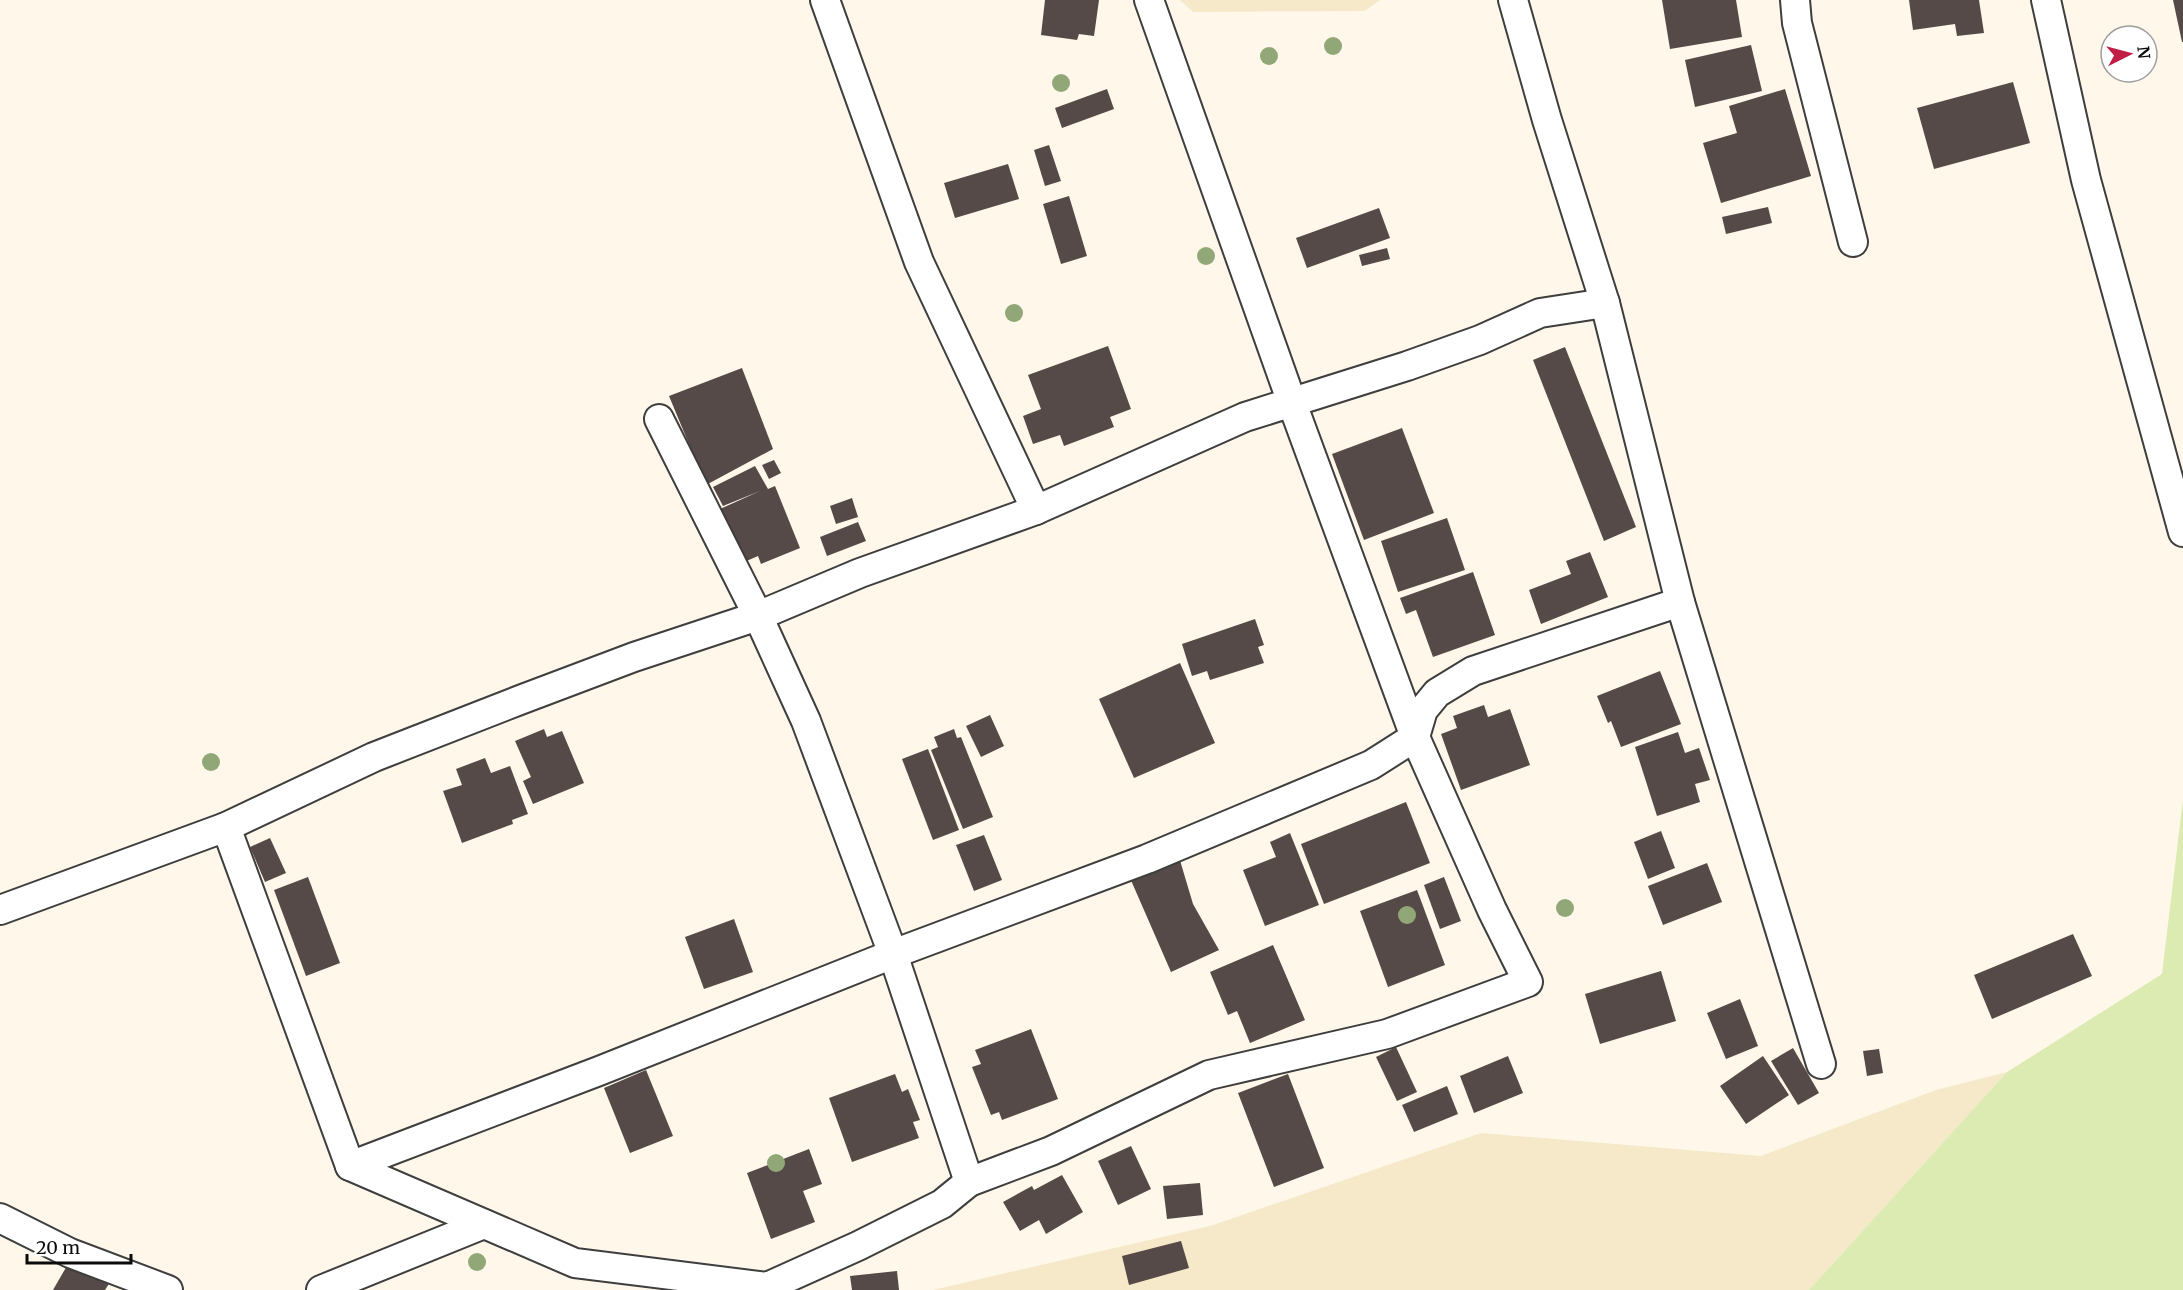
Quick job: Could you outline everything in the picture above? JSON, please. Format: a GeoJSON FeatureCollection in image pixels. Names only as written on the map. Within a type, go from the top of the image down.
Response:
{"type":"FeatureCollection","features":[{"type":"Feature","properties":{"kind":"street"},"geometry":{"type":"LineString","coordinates":[[825,0],[920,262],[1036,510]]}},
{"type":"Feature","properties":{"kind":"street"},"geometry":{"type":"LineString","coordinates":[[226,827],[350,1166],[575,1263],[721,1286],[767,1287],[858,1246],[942,1204],[969,1182],[1072,1141],[1209,1076],[1387,1034],[1528,982],[1492,910],[1415,737],[1292,403],[1149,0]]}},
{"type":"Feature","properties":{"kind":"street"},"geometry":{"type":"LineString","coordinates":[[1513,0],[1547,120],[1605,303],[1680,602],[1821,1064]]}},
{"type":"Feature","properties":{"kind":"street"},"geometry":{"type":"LineString","coordinates":[[1795,0],[1797,22],[1853,242]]}},
{"type":"Feature","properties":{"kind":"street"},"geometry":{"type":"LineString","coordinates":[[2046,0],[2086,180],[2183,532]]}},
{"type":"Feature","properties":{"kind":"street"},"geometry":{"type":"LineString","coordinates":[[0,910],[226,827],[374,757],[499,708],[634,657],[758,616],[860,573],[1036,510],[1245,417],[1407,366],[1480,340],[1540,313],[1605,303]]}},
{"type":"Feature","properties":{"kind":"street"},"geometry":{"type":"LineString","coordinates":[[659,419],[758,616],[806,721],[893,954],[969,1182]]}},
{"type":"Feature","properties":{"kind":"street"},"geometry":{"type":"LineString","coordinates":[[350,1166],[893,954],[1147,859],[1371,765],[1415,737],[1423,710],[1437,693],[1473,671],[1680,602]]}},
{"type":"Feature","properties":{"kind":"street"},"geometry":{"type":"LineString","coordinates":[[0,1218],[70,1253],[168,1290]]}},
{"type":"Feature","properties":{"kind":"street"},"geometry":{"type":"LineString","coordinates":[[321,1290],[483,1224]]}},
{"type":"Feature","properties":{"kind":"shaded area"},"geometry":{"type":"Polygon","coordinates":[[[1180,0],[1380,0],[1365,11],[1193,12],[1180,0]]]}},
{"type":"Feature","properties":{"kind":"shaded area"},"geometry":{"type":"Polygon","coordinates":[[[2007,1072],[1809,1290],[933,1290],[1210,1226],[1481,1133],[1761,1156],[1936,1090],[2007,1072]]]}},
{"type":"Feature","properties":{"kind":"green space"},"geometry":{"type":"Polygon","coordinates":[[[2183,799],[2183,1290],[1809,1290],[2007,1072],[2162,974],[2183,799]]]}},
{"type":"Feature","properties":{"kind":"building"},"geometry":{"type":"Polygon","coordinates":[[[1045,0],[1099,0],[1094,36],[1079,34],[1077,40],[1041,35],[1045,0]]]}},
{"type":"Feature","properties":{"kind":"building"},"geometry":{"type":"Polygon","coordinates":[[[1662,0],[1736,0],[1742,37],[1670,49],[1662,0]]]}},
{"type":"Feature","properties":{"kind":"building"},"geometry":{"type":"Polygon","coordinates":[[[1909,0],[1979,0],[1984,33],[1957,36],[1955,24],[1913,30],[1909,0]]]}},
{"type":"Feature","properties":{"kind":"building"},"geometry":{"type":"Polygon","coordinates":[[[2173,0],[2183,0],[2183,42],[2182,42],[2173,0]]]}},
{"type":"Feature","properties":{"kind":"building"},"geometry":{"type":"Polygon","coordinates":[[[1751,45],[1762,91],[1695,107],[1685,60],[1751,45]]]}},
{"type":"Feature","properties":{"kind":"building"},"geometry":{"type":"Polygon","coordinates":[[[2013,82],[2030,143],[1934,169],[1917,108],[2013,82]]]}},
{"type":"Feature","properties":{"kind":"building"},"geometry":{"type":"Polygon","coordinates":[[[1107,89],[1114,109],[1062,128],[1055,108],[1107,89]]]}},
{"type":"Feature","properties":{"kind":"building"},"geometry":{"type":"Polygon","coordinates":[[[1785,89],[1811,176],[1721,203],[1703,143],[1737,133],[1729,106],[1785,89]]]}},
{"type":"Feature","properties":{"kind":"building"},"geometry":{"type":"Polygon","coordinates":[[[1049,145],[1061,181],[1045,186],[1034,150],[1049,145]]]}},
{"type":"Feature","properties":{"kind":"building"},"geometry":{"type":"Polygon","coordinates":[[[1008,164],[1019,199],[955,218],[944,183],[1008,164]]]}},
{"type":"Feature","properties":{"kind":"building"},"geometry":{"type":"Polygon","coordinates":[[[1069,196],[1087,256],[1061,264],[1043,204],[1069,196]]]}},
{"type":"Feature","properties":{"kind":"building"},"geometry":{"type":"Polygon","coordinates":[[[1768,207],[1772,223],[1726,234],[1722,217],[1768,207]]]}},
{"type":"Feature","properties":{"kind":"building"},"geometry":{"type":"Polygon","coordinates":[[[1379,208],[1390,238],[1307,268],[1296,238],[1379,208]]]}},
{"type":"Feature","properties":{"kind":"building"},"geometry":{"type":"Polygon","coordinates":[[[1387,248],[1390,259],[1362,266],[1359,255],[1387,248]]]}},
{"type":"Feature","properties":{"kind":"building"},"geometry":{"type":"Polygon","coordinates":[[[1108,346],[1131,409],[1110,417],[1114,427],[1064,446],[1060,435],[1033,444],[1023,416],[1041,409],[1028,375],[1108,346]]]}},
{"type":"Feature","properties":{"kind":"building"},"geometry":{"type":"Polygon","coordinates":[[[1565,347],[1636,527],[1604,541],[1533,360],[1565,347]]]}},
{"type":"Feature","properties":{"kind":"building"},"geometry":{"type":"Polygon","coordinates":[[[742,368],[773,449],[706,485],[669,396],[742,368]]]}},
{"type":"Feature","properties":{"kind":"building"},"geometry":{"type":"Polygon","coordinates":[[[1402,428],[1434,513],[1364,540],[1332,454],[1402,428]]]}},
{"type":"Feature","properties":{"kind":"building"},"geometry":{"type":"Polygon","coordinates":[[[774,460],[781,473],[769,479],[762,465],[774,460]]]}},
{"type":"Feature","properties":{"kind":"building"},"geometry":{"type":"Polygon","coordinates":[[[755,466],[768,489],[775,486],[800,548],[761,564],[758,556],[742,563],[720,509],[760,491],[723,506],[713,487],[755,466]]]}},
{"type":"Feature","properties":{"kind":"building"},"geometry":{"type":"Polygon","coordinates":[[[852,498],[858,517],[836,524],[830,506],[852,498]]]}},
{"type":"Feature","properties":{"kind":"building"},"geometry":{"type":"Polygon","coordinates":[[[1447,518],[1465,570],[1398,592],[1381,541],[1447,518]]]}},
{"type":"Feature","properties":{"kind":"building"},"geometry":{"type":"Polygon","coordinates":[[[858,522],[866,541],[827,556],[820,537],[858,522]]]}},
{"type":"Feature","properties":{"kind":"building"},"geometry":{"type":"Polygon","coordinates":[[[1590,552],[1608,597],[1541,624],[1529,590],[1571,574],[1566,561],[1590,552]]]}},
{"type":"Feature","properties":{"kind":"building"},"geometry":{"type":"Polygon","coordinates":[[[1473,572],[1495,635],[1433,657],[1416,610],[1406,614],[1400,598],[1473,572]]]}},
{"type":"Feature","properties":{"kind":"building"},"geometry":{"type":"Polygon","coordinates":[[[1255,619],[1264,645],[1258,647],[1264,663],[1210,680],[1207,671],[1192,676],[1182,644],[1255,619]]]}},
{"type":"Feature","properties":{"kind":"building"},"geometry":{"type":"Polygon","coordinates":[[[1180,663],[1215,743],[1134,778],[1099,699],[1180,663]]]}},
{"type":"Feature","properties":{"kind":"building"},"geometry":{"type":"Polygon","coordinates":[[[1660,671],[1681,724],[1621,747],[1611,721],[1608,723],[1597,696],[1660,671]]]}},
{"type":"Feature","properties":{"kind":"building"},"geometry":{"type":"Polygon","coordinates":[[[1484,705],[1488,717],[1510,709],[1530,765],[1461,790],[1441,734],[1457,728],[1453,716],[1484,705]]]}},
{"type":"Feature","properties":{"kind":"building"},"geometry":{"type":"Polygon","coordinates":[[[990,715],[1004,746],[981,757],[966,726],[990,715]]]}},
{"type":"Feature","properties":{"kind":"building"},"geometry":{"type":"Polygon","coordinates":[[[544,729],[547,737],[562,731],[584,783],[533,804],[523,781],[531,777],[515,741],[544,729]]]}},
{"type":"Feature","properties":{"kind":"building"},"geometry":{"type":"Polygon","coordinates":[[[954,729],[957,738],[961,737],[993,817],[963,829],[931,750],[938,747],[934,737],[954,729]]]}},
{"type":"Feature","properties":{"kind":"building"},"geometry":{"type":"Polygon","coordinates":[[[1678,732],[1685,753],[1699,748],[1710,780],[1695,784],[1700,802],[1657,816],[1635,747],[1678,732]]]}},
{"type":"Feature","properties":{"kind":"building"},"geometry":{"type":"Polygon","coordinates":[[[928,749],[959,830],[933,840],[902,759],[928,749]]]}},
{"type":"Feature","properties":{"kind":"building"},"geometry":{"type":"Polygon","coordinates":[[[485,758],[491,773],[510,766],[528,814],[512,820],[513,824],[462,843],[443,791],[462,785],[456,769],[485,758]]]}},
{"type":"Feature","properties":{"kind":"building"},"geometry":{"type":"Polygon","coordinates":[[[1406,802],[1430,863],[1324,904],[1301,844],[1406,802]]]}},
{"type":"Feature","properties":{"kind":"building"},"geometry":{"type":"Polygon","coordinates":[[[1661,831],[1675,868],[1648,879],[1634,842],[1661,831]]]}},
{"type":"Feature","properties":{"kind":"building"},"geometry":{"type":"Polygon","coordinates":[[[1290,833],[1319,905],[1265,926],[1243,870],[1276,857],[1270,842],[1290,833]]]}},
{"type":"Feature","properties":{"kind":"building"},"geometry":{"type":"Polygon","coordinates":[[[984,835],[1002,880],[974,891],[956,845],[984,835]]]}},
{"type":"Feature","properties":{"kind":"building"},"geometry":{"type":"Polygon","coordinates":[[[270,838],[286,873],[265,882],[250,847],[270,838]]]}},
{"type":"Feature","properties":{"kind":"building"},"geometry":{"type":"Polygon","coordinates":[[[1179,857],[1193,904],[1219,950],[1171,972],[1130,878],[1179,857]]]}},
{"type":"Feature","properties":{"kind":"building"},"geometry":{"type":"Polygon","coordinates":[[[1707,863],[1722,902],[1663,925],[1648,886],[1707,863]]]}},
{"type":"Feature","properties":{"kind":"building"},"geometry":{"type":"Polygon","coordinates":[[[308,877],[340,963],[306,976],[274,890],[308,877]]]}},
{"type":"Feature","properties":{"kind":"building"},"geometry":{"type":"Polygon","coordinates":[[[1444,877],[1461,921],[1440,929],[1424,885],[1444,877]]]}},
{"type":"Feature","properties":{"kind":"building"},"geometry":{"type":"Polygon","coordinates":[[[1417,890],[1445,965],[1388,987],[1360,911],[1417,890]]]}},
{"type":"Feature","properties":{"kind":"building"},"geometry":{"type":"Polygon","coordinates":[[[734,919],[753,972],[704,989],[685,937],[734,919]]]}},
{"type":"Feature","properties":{"kind":"building"},"geometry":{"type":"Polygon","coordinates":[[[2073,934],[2092,976],[1992,1019],[1974,975],[2073,934]]]}},
{"type":"Feature","properties":{"kind":"building"},"geometry":{"type":"Polygon","coordinates":[[[1273,945],[1305,1020],[1250,1043],[1237,1011],[1228,1015],[1210,972],[1273,945]]]}},
{"type":"Feature","properties":{"kind":"building"},"geometry":{"type":"Polygon","coordinates":[[[1661,971],[1676,1021],[1600,1044],[1585,994],[1661,971]]]}},
{"type":"Feature","properties":{"kind":"building"},"geometry":{"type":"Polygon","coordinates":[[[1740,999],[1758,1046],[1726,1059],[1707,1013],[1740,999]]]}},
{"type":"Feature","properties":{"kind":"building"},"geometry":{"type":"Polygon","coordinates":[[[1031,1029],[1058,1099],[1002,1120],[999,1112],[991,1115],[972,1067],[981,1064],[975,1050],[1031,1029]]]}},
{"type":"Feature","properties":{"kind":"building"},"geometry":{"type":"Polygon","coordinates":[[[1396,1047],[1417,1092],[1397,1101],[1376,1057],[1396,1047]]]}},
{"type":"Feature","properties":{"kind":"building"},"geometry":{"type":"Polygon","coordinates":[[[1793,1048],[1819,1093],[1798,1105],[1771,1061],[1793,1048]]]}},
{"type":"Feature","properties":{"kind":"building"},"geometry":{"type":"Polygon","coordinates":[[[1879,1049],[1883,1073],[1867,1076],[1863,1051],[1879,1049]]]}},
{"type":"Feature","properties":{"kind":"building"},"geometry":{"type":"Polygon","coordinates":[[[1508,1056],[1523,1093],[1474,1113],[1460,1076],[1508,1056]]]}},
{"type":"Feature","properties":{"kind":"building"},"geometry":{"type":"Polygon","coordinates":[[[1763,1056],[1789,1095],[1746,1124],[1720,1086],[1763,1056]]]}},
{"type":"Feature","properties":{"kind":"building"},"geometry":{"type":"Polygon","coordinates":[[[646,1070],[673,1136],[630,1153],[604,1088],[646,1070]]]}},
{"type":"Feature","properties":{"kind":"building"},"geometry":{"type":"Polygon","coordinates":[[[895,1074],[902,1092],[908,1089],[920,1120],[913,1122],[919,1138],[852,1162],[829,1098],[895,1074]]]}},
{"type":"Feature","properties":{"kind":"building"},"geometry":{"type":"Polygon","coordinates":[[[1288,1074],[1324,1168],[1274,1187],[1238,1093],[1288,1074]]]}},
{"type":"Feature","properties":{"kind":"building"},"geometry":{"type":"Polygon","coordinates":[[[1447,1086],[1458,1114],[1414,1132],[1402,1105],[1447,1086]]]}},
{"type":"Feature","properties":{"kind":"building"},"geometry":{"type":"Polygon","coordinates":[[[1131,1146],[1151,1189],[1118,1205],[1098,1161],[1131,1146]]]}},
{"type":"Feature","properties":{"kind":"building"},"geometry":{"type":"Polygon","coordinates":[[[809,1149],[822,1184],[803,1191],[815,1222],[771,1239],[747,1173],[809,1149]]]}},
{"type":"Feature","properties":{"kind":"building"},"geometry":{"type":"Polygon","coordinates":[[[1062,1175],[1083,1212],[1046,1234],[1039,1220],[1020,1231],[1003,1202],[1032,1186],[1034,1190],[1062,1175]]]}},
{"type":"Feature","properties":{"kind":"building"},"geometry":{"type":"Polygon","coordinates":[[[1200,1183],[1203,1215],[1167,1219],[1163,1186],[1200,1183]]]}},
{"type":"Feature","properties":{"kind":"building"},"geometry":{"type":"Polygon","coordinates":[[[1181,1241],[1189,1268],[1129,1285],[1122,1256],[1181,1241]]]}},
{"type":"Feature","properties":{"kind":"building"},"geometry":{"type":"Polygon","coordinates":[[[68,1264],[110,1282],[105,1290],[53,1290],[68,1264]]]}},
{"type":"Feature","properties":{"kind":"building"},"geometry":{"type":"Polygon","coordinates":[[[897,1271],[899,1290],[852,1290],[850,1276],[897,1271]]]}}]}
